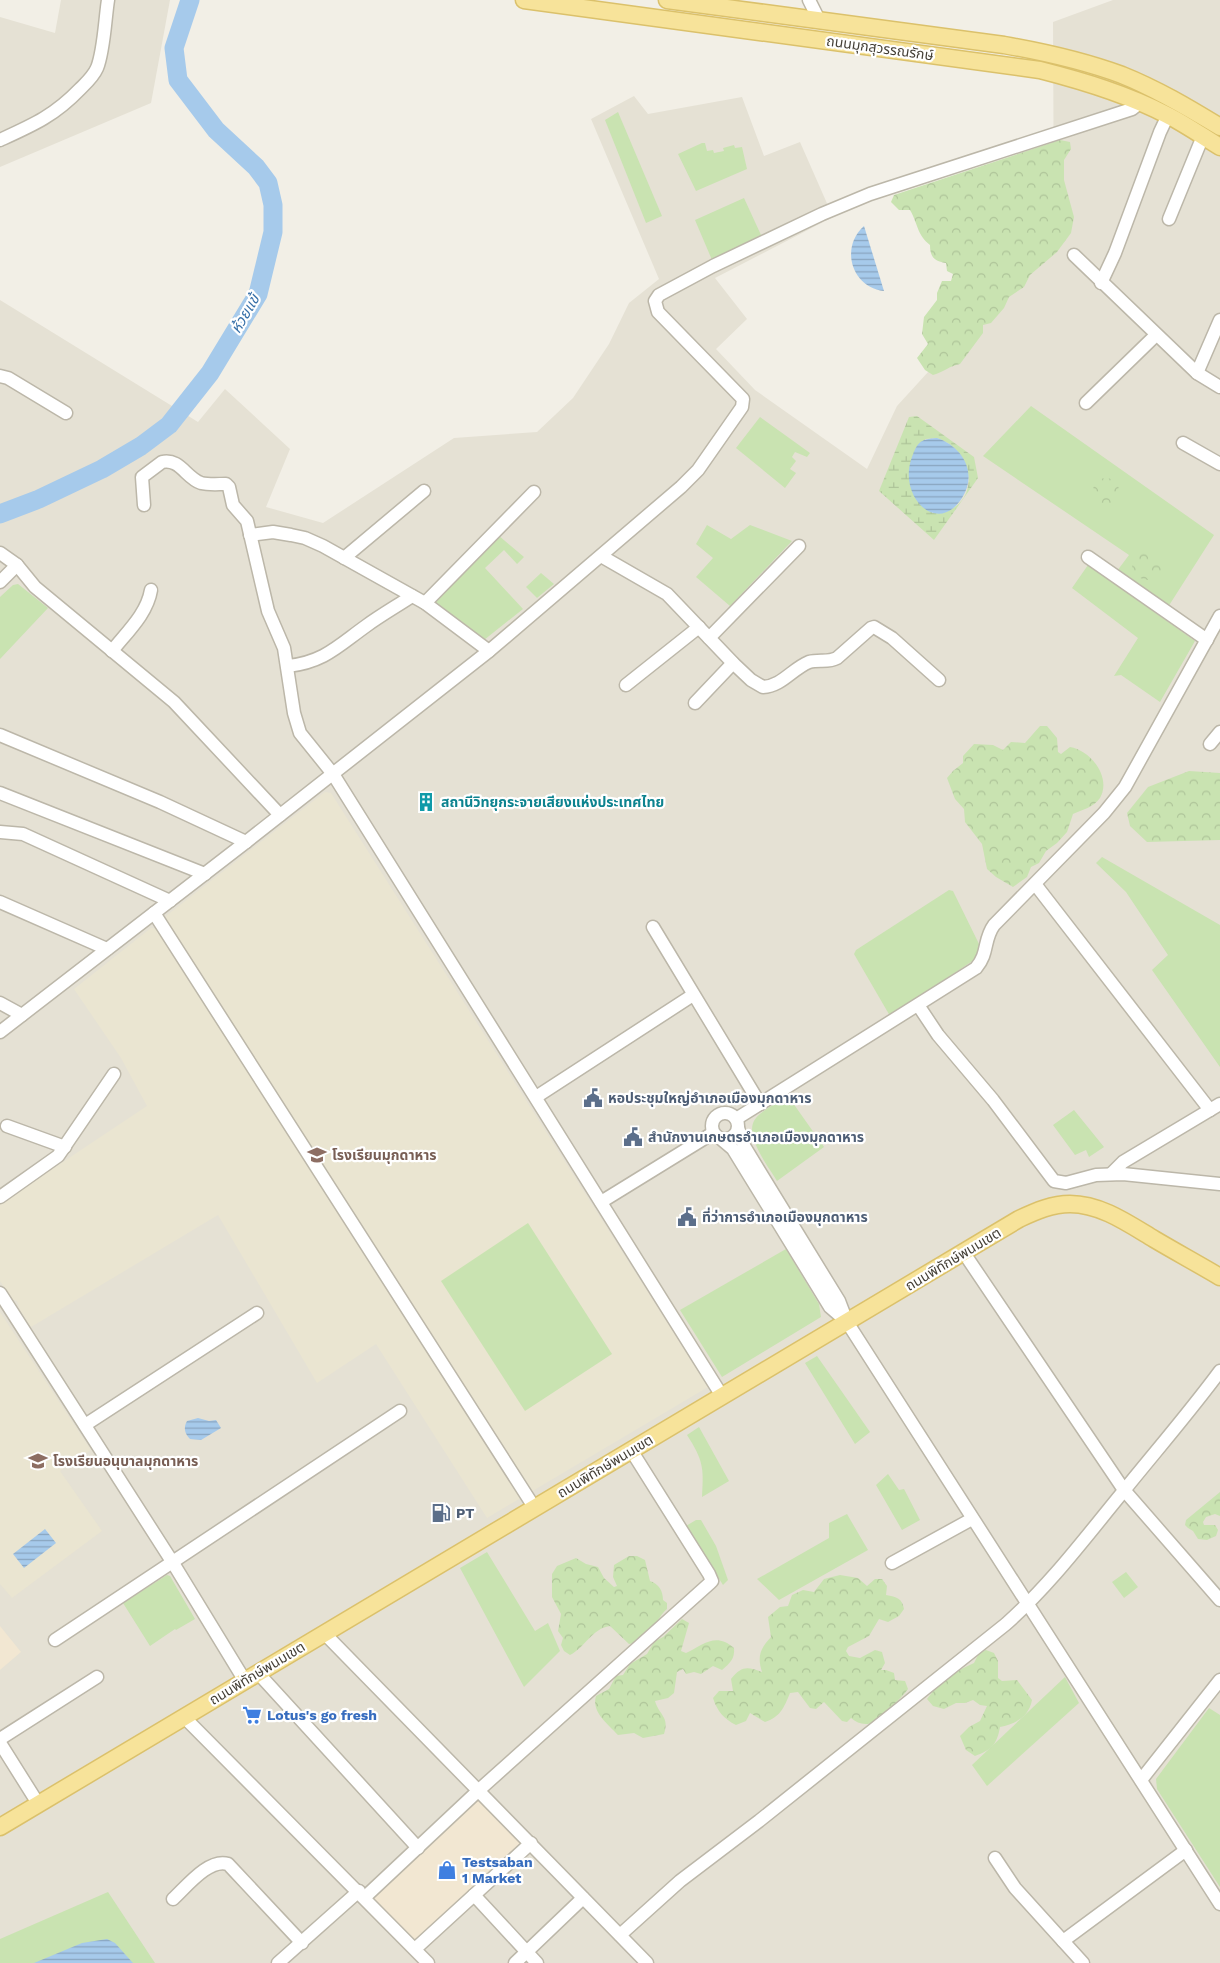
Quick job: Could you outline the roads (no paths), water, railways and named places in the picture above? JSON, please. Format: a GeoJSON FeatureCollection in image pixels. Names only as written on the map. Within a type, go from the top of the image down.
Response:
{"type":"FeatureCollection","features":[{"type":"Feature","properties":{"kind":"main road","name":"ถนนมุกสุวรรณรักษ์"},"geometry":{"type":"LineString","coordinates":[[524,0],[1040,70],[1078,80],[1141,102],[1168,115],[1220,146]]}},
{"type":"Feature","properties":{"kind":"main road","name":"ถนนมุกสุวรรณรักษ์"},"geometry":{"type":"LineString","coordinates":[[667,0],[1004,45],[1084,62],[1123,76],[1177,101],[1220,127]]}},
{"type":"Feature","properties":{"kind":"main road"},"geometry":{"type":"LineString","coordinates":[[853,44],[856,25]]}},
{"type":"Feature","properties":{"kind":"main road","name":"ถนนพิทักษ์พนมเขต"},"geometry":{"type":"LineString","coordinates":[[0,1827],[1020,1218],[1055,1205],[1078,1205],[1101,1210],[1220,1277]]}},
{"type":"Feature","properties":{"kind":"street"},"geometry":{"type":"LineString","coordinates":[[0,140],[47,118],[66,104],[92,77],[97,68],[108,0]]}},
{"type":"Feature","properties":{"kind":"street"},"geometry":{"type":"LineString","coordinates":[[808,0],[819,20]]}},
{"type":"Feature","properties":{"kind":"street"},"geometry":{"type":"LineString","coordinates":[[0,1032],[489,651],[601,556],[698,470],[744,405],[742,397],[658,312],[655,305],[659,295],[721,262],[838,207],[880,191],[1132,110],[1141,102]]}},
{"type":"Feature","properties":{"kind":"street"},"geometry":{"type":"LineString","coordinates":[[1100,283],[1115,253],[1168,115]]}},
{"type":"Feature","properties":{"kind":"street"},"geometry":{"type":"LineString","coordinates":[[1169,219],[1203,136]]}},
{"type":"Feature","properties":{"kind":"street"},"geometry":{"type":"LineString","coordinates":[[1074,255],[1100,283],[1197,373],[1220,388]]}},
{"type":"Feature","properties":{"kind":"street"},"geometry":{"type":"LineString","coordinates":[[1197,373],[1220,320]]}},
{"type":"Feature","properties":{"kind":"street"},"geometry":{"type":"LineString","coordinates":[[1086,403],[1156,335]]}},
{"type":"Feature","properties":{"kind":"street"},"geometry":{"type":"LineString","coordinates":[[0,376],[8,378],[66,414]]}},
{"type":"Feature","properties":{"kind":"street"},"geometry":{"type":"LineString","coordinates":[[1184,443],[1220,464]]}},
{"type":"Feature","properties":{"kind":"street"},"geometry":{"type":"LineString","coordinates":[[144,505],[142,477],[162,462],[171,461],[201,483],[228,485],[234,505],[247,522],[268,611],[284,648],[294,713],[300,733],[333,774],[722,1396]]}},
{"type":"Feature","properties":{"kind":"street"},"geometry":{"type":"LineString","coordinates":[[344,558],[424,491]]}},
{"type":"Feature","properties":{"kind":"street"},"geometry":{"type":"LineString","coordinates":[[424,603],[534,492]]}},
{"type":"Feature","properties":{"kind":"street"},"geometry":{"type":"LineString","coordinates":[[250,535],[273,532],[305,538],[424,603],[489,651]]}},
{"type":"Feature","properties":{"kind":"street"},"geometry":{"type":"LineString","coordinates":[[709,638],[798,546]]}},
{"type":"Feature","properties":{"kind":"street"},"geometry":{"type":"LineString","coordinates":[[2,554],[17,565],[35,587],[174,702],[280,815]]}},
{"type":"Feature","properties":{"kind":"street"},"geometry":{"type":"LineString","coordinates":[[601,556],[667,594],[733,663],[756,684],[763,687],[771,687],[810,662],[818,660],[833,661],[874,627],[892,638],[939,680]]}},
{"type":"Feature","properties":{"kind":"street"},"geometry":{"type":"LineString","coordinates":[[1088,557],[1207,640]]}},
{"type":"Feature","properties":{"kind":"street"},"geometry":{"type":"LineString","coordinates":[[0,582],[17,565]]}},
{"type":"Feature","properties":{"kind":"street"},"geometry":{"type":"LineString","coordinates":[[112,651],[145,610],[150,601],[151,590]]}},
{"type":"Feature","properties":{"kind":"street"},"geometry":{"type":"LineString","coordinates":[[288,666],[323,657],[367,625],[412,596]]}},
{"type":"Feature","properties":{"kind":"street"},"geometry":{"type":"LineString","coordinates":[[601,1202],[716,1136],[729,1138],[736,1132],[737,1123],[760,1104],[976,968],[982,960],[988,934],[994,925],[1104,813],[1125,787],[1220,616]]}},
{"type":"Feature","properties":{"kind":"street"},"geometry":{"type":"LineString","coordinates":[[626,685],[699,627]]}},
{"type":"Feature","properties":{"kind":"street"},"geometry":{"type":"LineString","coordinates":[[695,703],[733,663]]}},
{"type":"Feature","properties":{"kind":"street"},"geometry":{"type":"LineString","coordinates":[[1210,744],[1220,732]]}},
{"type":"Feature","properties":{"kind":"street"},"geometry":{"type":"LineString","coordinates":[[0,735],[160,802],[246,842]]}},
{"type":"Feature","properties":{"kind":"street"},"geometry":{"type":"LineString","coordinates":[[0,793],[205,874]]}},
{"type":"Feature","properties":{"kind":"street"},"geometry":{"type":"LineString","coordinates":[[0,832],[23,834],[170,901]]}},
{"type":"Feature","properties":{"kind":"street"},"geometry":{"type":"LineString","coordinates":[[1035,884],[1215,1107],[1123,1162],[1111,1174]]}},
{"type":"Feature","properties":{"kind":"street"},"geometry":{"type":"LineString","coordinates":[[0,902],[107,949]]}},
{"type":"Feature","properties":{"kind":"street"},"geometry":{"type":"LineString","coordinates":[[154,913],[534,1507]]}},
{"type":"Feature","properties":{"kind":"street"},"geometry":{"type":"LineString","coordinates":[[654,927],[760,1104]]}},
{"type":"Feature","properties":{"kind":"street"},"geometry":{"type":"LineString","coordinates":[[536,1097],[693,995]]}},
{"type":"Feature","properties":{"kind":"street"},"geometry":{"type":"LineString","coordinates":[[0,1003],[22,1015]]}},
{"type":"Feature","properties":{"kind":"street"},"geometry":{"type":"LineString","coordinates":[[918,1005],[938,1035],[993,1100],[1054,1181],[1066,1184],[1096,1175],[1111,1174],[1220,1184]]}},
{"type":"Feature","properties":{"kind":"street"},"geometry":{"type":"LineString","coordinates":[[0,1197],[58,1156],[66,1147],[114,1074]]}},
{"type":"Feature","properties":{"kind":"street"},"geometry":{"type":"LineString","coordinates":[[847,1322],[830,1307],[732,1149],[716,1136],[711,1124],[718,1114],[730,1113],[737,1123],[744,1146],[839,1301],[847,1322],[1220,1904]]}},
{"type":"Feature","properties":{"kind":"street"},"geometry":{"type":"LineString","coordinates":[[7,1126],[66,1147]]}},
{"type":"Feature","properties":{"kind":"street"},"geometry":{"type":"LineString","coordinates":[[964,1253],[1124,1490],[1220,1600]]}},
{"type":"Feature","properties":{"kind":"street"},"geometry":{"type":"LineString","coordinates":[[0,1293],[173,1564],[251,1677],[418,1848]]}},
{"type":"Feature","properties":{"kind":"street"},"geometry":{"type":"LineString","coordinates":[[85,1425],[257,1313]]}},
{"type":"Feature","properties":{"kind":"street"},"geometry":{"type":"LineString","coordinates":[[620,1935],[680,1881],[774,1809],[1006,1624],[1028,1604],[1052,1579],[1184,1419],[1220,1371]]}},
{"type":"Feature","properties":{"kind":"street"},"geometry":{"type":"LineString","coordinates":[[55,1640],[173,1564],[400,1411]]}},
{"type":"Feature","properties":{"kind":"street"},"geometry":{"type":"LineString","coordinates":[[278,1963],[418,1848],[479,1790],[712,1581],[631,1450]]}},
{"type":"Feature","properties":{"kind":"street"},"geometry":{"type":"LineString","coordinates":[[892,1563],[972,1519]]}},
{"type":"Feature","properties":{"kind":"street"},"geometry":{"type":"LineString","coordinates":[[324,1632],[647,1963]]}},
{"type":"Feature","properties":{"kind":"street"},"geometry":{"type":"LineString","coordinates":[[0,1739],[97,1677]]}},
{"type":"Feature","properties":{"kind":"street"},"geometry":{"type":"LineString","coordinates":[[1141,1780],[1220,1680]]}},
{"type":"Feature","properties":{"kind":"street"},"geometry":{"type":"LineString","coordinates":[[184,1717],[362,1894],[428,1963]]}},
{"type":"Feature","properties":{"kind":"street"},"geometry":{"type":"LineString","coordinates":[[0,1743],[39,1805]]}},
{"type":"Feature","properties":{"kind":"street"},"geometry":{"type":"LineString","coordinates":[[415,1949],[530,1843]]}},
{"type":"Feature","properties":{"kind":"street"},"geometry":{"type":"LineString","coordinates":[[1063,1941],[1186,1850]]}},
{"type":"Feature","properties":{"kind":"street"},"geometry":{"type":"LineString","coordinates":[[995,1858],[1016,1888],[1084,1963]]}},
{"type":"Feature","properties":{"kind":"street"},"geometry":{"type":"LineString","coordinates":[[173,1899],[210,1865],[221,1862],[228,1864],[302,1944]]}},
{"type":"Feature","properties":{"kind":"street"},"geometry":{"type":"LineString","coordinates":[[474,1895],[538,1963]]}},
{"type":"Feature","properties":{"kind":"street"},"geometry":{"type":"LineString","coordinates":[[515,1963],[583,1898]]}},
{"type":"Feature","properties":{"kind":"water"},"geometry":{"type":"Polygon","coordinates":[[[864,226],[884,291],[873,288],[864,282],[857,274],[853,265],[851,255],[852,244],[864,226]]]}},
{"type":"Feature","properties":{"kind":"water"},"geometry":{"type":"Polygon","coordinates":[[[937,438],[946,442],[961,454],[968,470],[968,479],[967,489],[952,509],[942,513],[932,513],[923,508],[916,499],[911,487],[909,474],[911,460],[917,446],[926,439],[937,438]]]}},
{"type":"Feature","properties":{"kind":"water"},"geometry":{"type":"Polygon","coordinates":[[[198,1418],[209,1421],[216,1420],[221,1428],[201,1440],[190,1439],[185,1431],[185,1426],[187,1421],[198,1418]]]}},
{"type":"Feature","properties":{"kind":"water"},"geometry":{"type":"Polygon","coordinates":[[[45,1529],[56,1543],[24,1568],[13,1554],[45,1529]]]}},
{"type":"Feature","properties":{"kind":"water"},"geometry":{"type":"Polygon","coordinates":[[[107,1939],[115,1943],[133,1963],[34,1963],[82,1943],[107,1939]]]}},
{"type":"Feature","properties":{"kind":"waterway","name":"ห้วยแข้"},"geometry":{"type":"LineString","coordinates":[[0,514],[39,499],[102,469],[141,446],[169,425],[210,373],[258,294],[273,232],[273,205],[268,183],[256,167],[216,130],[178,80],[174,48],[190,0]]}},
{"type":"Feature","properties":{"kind":"place","name":"สถานีวิทยุกระจายเสียงแห่งประเทศไทย"},"geometry":{"type":"Point","coordinates":[426,802]}},
{"type":"Feature","properties":{"kind":"place","name":"หอประชุมใหญ่อำเภอเมืองมุกดาหาร"},"geometry":{"type":"Point","coordinates":[593,1098]}},
{"type":"Feature","properties":{"kind":"place","name":"สำนักงานเกษตรอำเภอเมืองมุกดาหาร"},"geometry":{"type":"Point","coordinates":[633,1137]}},
{"type":"Feature","properties":{"kind":"place","name":"โรงเรียนมุกดาหาร"},"geometry":{"type":"Point","coordinates":[317,1155]}},
{"type":"Feature","properties":{"kind":"place","name":"ที่ว่าการอำเภอเมืองมุกดาหาร"},"geometry":{"type":"Point","coordinates":[687,1217]}},
{"type":"Feature","properties":{"kind":"place","name":"โรงเรียนอนุบาลมุกดาหาร"},"geometry":{"type":"Point","coordinates":[38,1461]}},
{"type":"Feature","properties":{"kind":"place","name":"PT"},"geometry":{"type":"Point","coordinates":[441,1513]}},
{"type":"Feature","properties":{"kind":"place","name":"Lotus's go fresh"},"geometry":{"type":"Point","coordinates":[252,1715]}},
{"type":"Feature","properties":{"kind":"place","name":"Testsaban 1 Market"},"geometry":{"type":"Point","coordinates":[447,1870]}}]}
